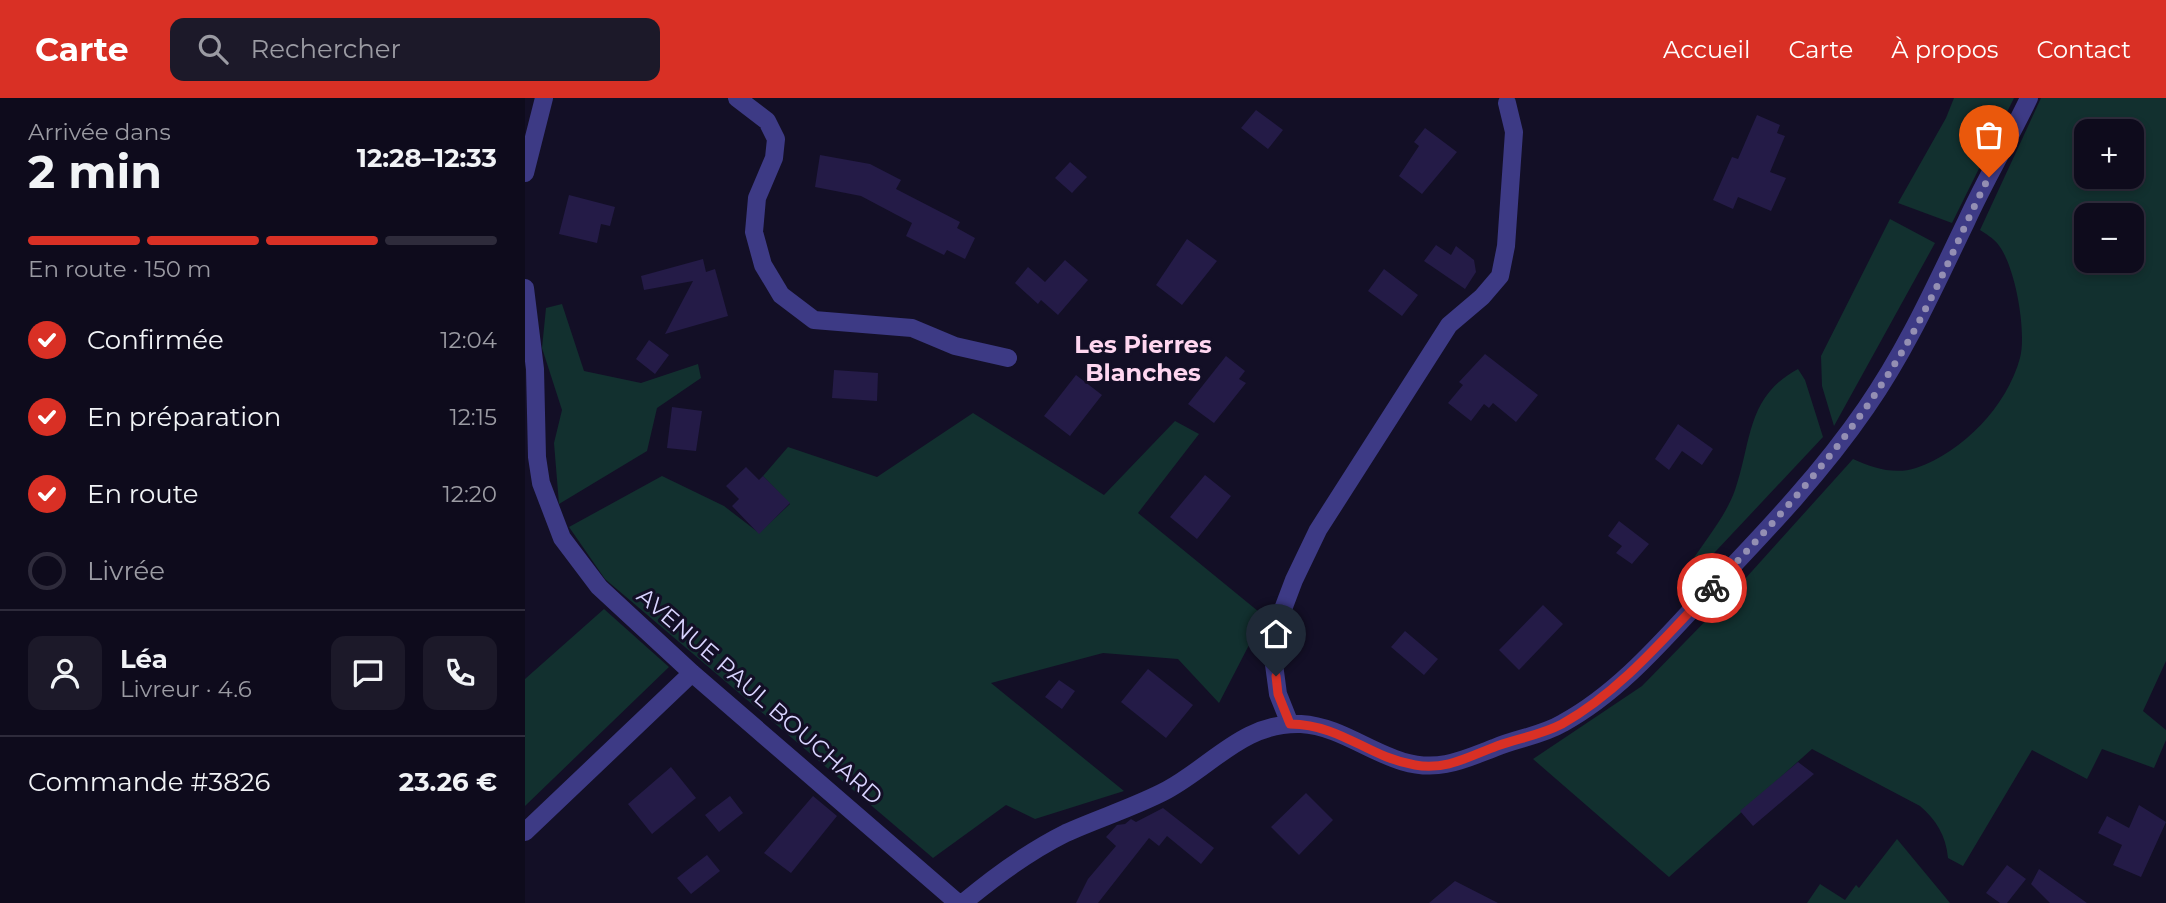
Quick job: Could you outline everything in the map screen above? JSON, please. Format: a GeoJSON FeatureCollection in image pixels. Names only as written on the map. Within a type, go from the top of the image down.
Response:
{"type":"FeatureCollection","features":[{"type":"Feature","properties":{"kind":"street"},"geometry":{"type":"LineString","coordinates":[[525,173],[544,98]]}},
{"type":"Feature","properties":{"kind":"street"},"geometry":{"type":"LineString","coordinates":[[737,98],[767,121],[776,139],[774,158],[757,198],[754,232],[762,265],[781,295],[814,320],[912,328],[955,346],[1008,358]]}},
{"type":"Feature","properties":{"kind":"street"},"geometry":{"type":"LineString","coordinates":[[964,903],[988,882],[1062,835],[1163,793],[1203,768],[1242,737],[1273,726],[1290,724],[1335,731],[1388,757],[1430,767],[1464,760],[1544,733],[1605,694],[1658,645],[1807,485],[1867,407],[1927,307],[1966,220],[2029,98]]}},
{"type":"Feature","properties":{"kind":"street"},"geometry":{"type":"LineString","coordinates":[[1290,724],[1278,694],[1273,657],[1277,625],[1294,580],[1318,530],[1450,325],[1482,297],[1500,276],[1507,246],[1514,132],[1507,103]]}},
{"type":"Feature","properties":{"kind":"street"},"geometry":{"type":"LineString","coordinates":[[525,288],[535,369],[537,457],[550,510]]}},
{"type":"Feature","properties":{"kind":"street"},"geometry":{"type":"LineString","coordinates":[[525,476],[550,510]]}},
{"type":"Feature","properties":{"kind":"street","name":"AVENUE PAUL BOUCHARD"},"geometry":{"type":"LineString","coordinates":[[550,510],[562,538],[599,587],[692,673],[958,903]]}},
{"type":"Feature","properties":{"kind":"street"},"geometry":{"type":"LineString","coordinates":[[525,832],[692,673]]}},
{"type":"Feature","properties":{"kind":"green space"},"geometry":{"type":"Polygon","coordinates":[[[1954,98],[2014,98],[1952,223],[1898,203],[1946,118],[1954,98]]]}},
{"type":"Feature","properties":{"kind":"green space"},"geometry":{"type":"Polygon","coordinates":[[[2041,98],[2166,98],[2166,661],[2143,711],[2166,730],[2166,740],[2154,768],[2102,749],[2087,779],[2032,750],[1963,866],[1948,858],[1939,829],[1920,806],[1812,749],[1669,877],[1533,759],[1642,686],[1726,600],[1853,459],[1884,469],[1900,471],[1916,468],[1950,451],[1981,425],[1994,410],[2014,376],[2022,346],[2021,315],[2014,281],[2003,253],[1991,238],[1980,230],[2041,98]]]}},
{"type":"Feature","properties":{"kind":"green space"},"geometry":{"type":"Polygon","coordinates":[[[1890,219],[1935,243],[1834,426],[1822,386],[1821,356],[1890,219]]]}},
{"type":"Feature","properties":{"kind":"green space"},"geometry":{"type":"Polygon","coordinates":[[[562,304],[584,371],[641,383],[698,364],[701,378],[657,408],[647,451],[559,504],[554,443],[562,410],[542,348],[546,308],[562,304]]]}},
{"type":"Feature","properties":{"kind":"green space"},"geometry":{"type":"Polygon","coordinates":[[[1798,369],[1805,380],[1823,437],[1701,567],[1689,565],[1731,500],[1753,422],[1760,407],[1781,380],[1798,369]]]}},
{"type":"Feature","properties":{"kind":"green space"},"geometry":{"type":"Polygon","coordinates":[[[973,413],[1104,495],[1175,421],[1199,434],[1138,513],[1264,616],[1219,703],[1178,659],[1103,653],[991,683],[1124,791],[1035,819],[1006,805],[933,858],[605,579],[569,527],[662,476],[724,506],[759,533],[790,504],[763,476],[788,447],[877,477],[973,413]]]}},
{"type":"Feature","properties":{"kind":"green space"},"geometry":{"type":"Polygon","coordinates":[[[604,609],[669,667],[525,806],[525,679],[604,609]]]}},
{"type":"Feature","properties":{"kind":"green space"},"geometry":{"type":"Polygon","coordinates":[[[1897,839],[1950,903],[1807,903],[1820,884],[1845,900],[1856,885],[1859,888],[1897,839]]]}},
{"type":"Feature","properties":{"kind":"building"},"geometry":{"type":"Polygon","coordinates":[[[1256,110],[1283,130],[1268,149],[1241,128],[1256,110]]]}},
{"type":"Feature","properties":{"kind":"building"},"geometry":{"type":"Polygon","coordinates":[[[1757,115],[1780,125],[1777,133],[1785,136],[1770,172],[1786,178],[1771,211],[1738,197],[1733,209],[1713,200],[1732,157],[1738,159],[1757,115]]]}},
{"type":"Feature","properties":{"kind":"building"},"geometry":{"type":"Polygon","coordinates":[[[1425,128],[1457,152],[1422,194],[1399,176],[1419,146],[1414,142],[1425,128]]]}},
{"type":"Feature","properties":{"kind":"building"},"geometry":{"type":"Polygon","coordinates":[[[820,155],[870,164],[901,180],[896,189],[960,222],[957,228],[975,238],[965,259],[947,250],[944,255],[906,236],[912,223],[861,196],[815,187],[820,155]]]}},
{"type":"Feature","properties":{"kind":"building"},"geometry":{"type":"Polygon","coordinates":[[[1070,162],[1087,177],[1072,193],[1055,178],[1070,162]]]}},
{"type":"Feature","properties":{"kind":"building"},"geometry":{"type":"Polygon","coordinates":[[[569,195],[615,207],[610,226],[601,224],[597,243],[559,234],[569,195]]]}},
{"type":"Feature","properties":{"kind":"building"},"geometry":{"type":"Polygon","coordinates":[[[1187,239],[1217,261],[1182,305],[1156,285],[1187,239]]]}},
{"type":"Feature","properties":{"kind":"building"},"geometry":{"type":"Polygon","coordinates":[[[1436,245],[1451,255],[1456,246],[1474,260],[1476,272],[1465,289],[1424,261],[1436,245]]]}},
{"type":"Feature","properties":{"kind":"building"},"geometry":{"type":"Polygon","coordinates":[[[703,259],[706,272],[715,269],[728,316],[665,334],[693,281],[644,290],[641,276],[703,259]]]}},
{"type":"Feature","properties":{"kind":"building"},"geometry":{"type":"Polygon","coordinates":[[[1065,260],[1088,280],[1058,315],[1041,300],[1038,304],[1015,283],[1028,267],[1045,282],[1065,260]]]}},
{"type":"Feature","properties":{"kind":"building"},"geometry":{"type":"Polygon","coordinates":[[[1384,269],[1418,295],[1402,316],[1368,291],[1384,269]]]}},
{"type":"Feature","properties":{"kind":"building"},"geometry":{"type":"Polygon","coordinates":[[[649,340],[669,355],[655,374],[636,359],[649,340]]]}},
{"type":"Feature","properties":{"kind":"building"},"geometry":{"type":"Polygon","coordinates":[[[1485,354],[1538,395],[1516,422],[1493,403],[1489,408],[1484,404],[1471,421],[1448,403],[1463,385],[1459,382],[1485,354]]]}},
{"type":"Feature","properties":{"kind":"building"},"geometry":{"type":"Polygon","coordinates":[[[1226,356],[1245,371],[1239,379],[1246,383],[1214,423],[1188,404],[1226,356]]]}},
{"type":"Feature","properties":{"kind":"building"},"geometry":{"type":"Polygon","coordinates":[[[834,370],[878,373],[877,401],[832,398],[834,370]]]}},
{"type":"Feature","properties":{"kind":"building"},"geometry":{"type":"Polygon","coordinates":[[[1076,375],[1102,395],[1070,436],[1044,416],[1076,375]]]}},
{"type":"Feature","properties":{"kind":"building"},"geometry":{"type":"Polygon","coordinates":[[[672,407],[702,411],[696,451],[667,448],[672,407]]]}},
{"type":"Feature","properties":{"kind":"building"},"geometry":{"type":"Polygon","coordinates":[[[1678,424],[1713,449],[1702,465],[1682,451],[1669,470],[1655,459],[1678,424]]]}},
{"type":"Feature","properties":{"kind":"building"},"geometry":{"type":"Polygon","coordinates":[[[746,467],[759,480],[763,476],[790,503],[759,534],[732,506],[739,499],[726,486],[746,467]]]}},
{"type":"Feature","properties":{"kind":"building"},"geometry":{"type":"Polygon","coordinates":[[[1205,475],[1231,496],[1197,539],[1170,517],[1205,475]]]}},
{"type":"Feature","properties":{"kind":"building"},"geometry":{"type":"Polygon","coordinates":[[[1619,521],[1649,544],[1632,564],[1616,553],[1622,546],[1608,536],[1619,521]]]}},
{"type":"Feature","properties":{"kind":"building"},"geometry":{"type":"Polygon","coordinates":[[[1543,605],[1563,624],[1519,670],[1499,650],[1543,605]]]}},
{"type":"Feature","properties":{"kind":"building"},"geometry":{"type":"Polygon","coordinates":[[[1405,631],[1438,659],[1424,675],[1391,647],[1405,631]]]}},
{"type":"Feature","properties":{"kind":"building"},"geometry":{"type":"Polygon","coordinates":[[[1148,669],[1193,705],[1166,738],[1121,702],[1148,669]]]}},
{"type":"Feature","properties":{"kind":"building"},"geometry":{"type":"Polygon","coordinates":[[[1059,680],[1075,691],[1062,709],[1045,697],[1059,680]]]}},
{"type":"Feature","properties":{"kind":"building"},"geometry":{"type":"Polygon","coordinates":[[[1798,762],[1814,774],[1753,826],[1740,811],[1798,762]]]}},
{"type":"Feature","properties":{"kind":"building"},"geometry":{"type":"Polygon","coordinates":[[[671,767],[696,798],[652,834],[628,804],[671,767]]]}},
{"type":"Feature","properties":{"kind":"building"},"geometry":{"type":"Polygon","coordinates":[[[1306,793],[1333,820],[1299,855],[1271,827],[1306,793]]]}},
{"type":"Feature","properties":{"kind":"building"},"geometry":{"type":"Polygon","coordinates":[[[730,796],[743,813],[719,832],[705,815],[730,796]]]}},
{"type":"Feature","properties":{"kind":"building"},"geometry":{"type":"Polygon","coordinates":[[[813,796],[837,816],[791,873],[764,853],[813,796]]]}},
{"type":"Feature","properties":{"kind":"building"},"geometry":{"type":"Polygon","coordinates":[[[2139,805],[2166,822],[2141,877],[2113,865],[2122,845],[2098,833],[2107,816],[2129,828],[2139,805]]]}},
{"type":"Feature","properties":{"kind":"building"},"geometry":{"type":"Polygon","coordinates":[[[1163,808],[1214,848],[1201,864],[1167,836],[1159,846],[1149,838],[1098,903],[1076,903],[1088,879],[1116,846],[1106,837],[1117,825],[1125,824],[1131,819],[1136,822],[1163,808]]]}},
{"type":"Feature","properties":{"kind":"building"},"geometry":{"type":"Polygon","coordinates":[[[707,855],[720,871],[691,894],[677,878],[707,855]]]}},
{"type":"Feature","properties":{"kind":"building"},"geometry":{"type":"Polygon","coordinates":[[[2007,865],[2026,879],[2007,903],[2000,903],[1986,893],[2007,865]]]}},
{"type":"Feature","properties":{"kind":"building"},"geometry":{"type":"Polygon","coordinates":[[[2039,869],[2087,903],[2050,903],[2031,884],[2039,869]]]}},
{"type":"Feature","properties":{"kind":"building"},"geometry":{"type":"Polygon","coordinates":[[[1455,881],[1498,903],[1429,903],[1455,881]]]}},
{"type":"Feature","properties":{"kind":"way so far"},"geometry":{"type":"LineString","coordinates":[[1712,588],[1807,485],[1867,407],[1927,307],[1966,220],[1989,177]]}},
{"type":"Feature","properties":{"kind":"district","name":"Les Pierres Blanches"},"geometry":{"type":"Point","coordinates":[1143,358]}},
{"type":"Feature","properties":{"kind":"route"},"geometry":{"type":"LineString","coordinates":[[1276,676],[1278,694],[1290,724],[1321,726],[1349,737],[1367,749],[1402,762],[1430,767],[1447,764],[1544,733],[1585,710],[1658,645],[1712,588]]}}]}
